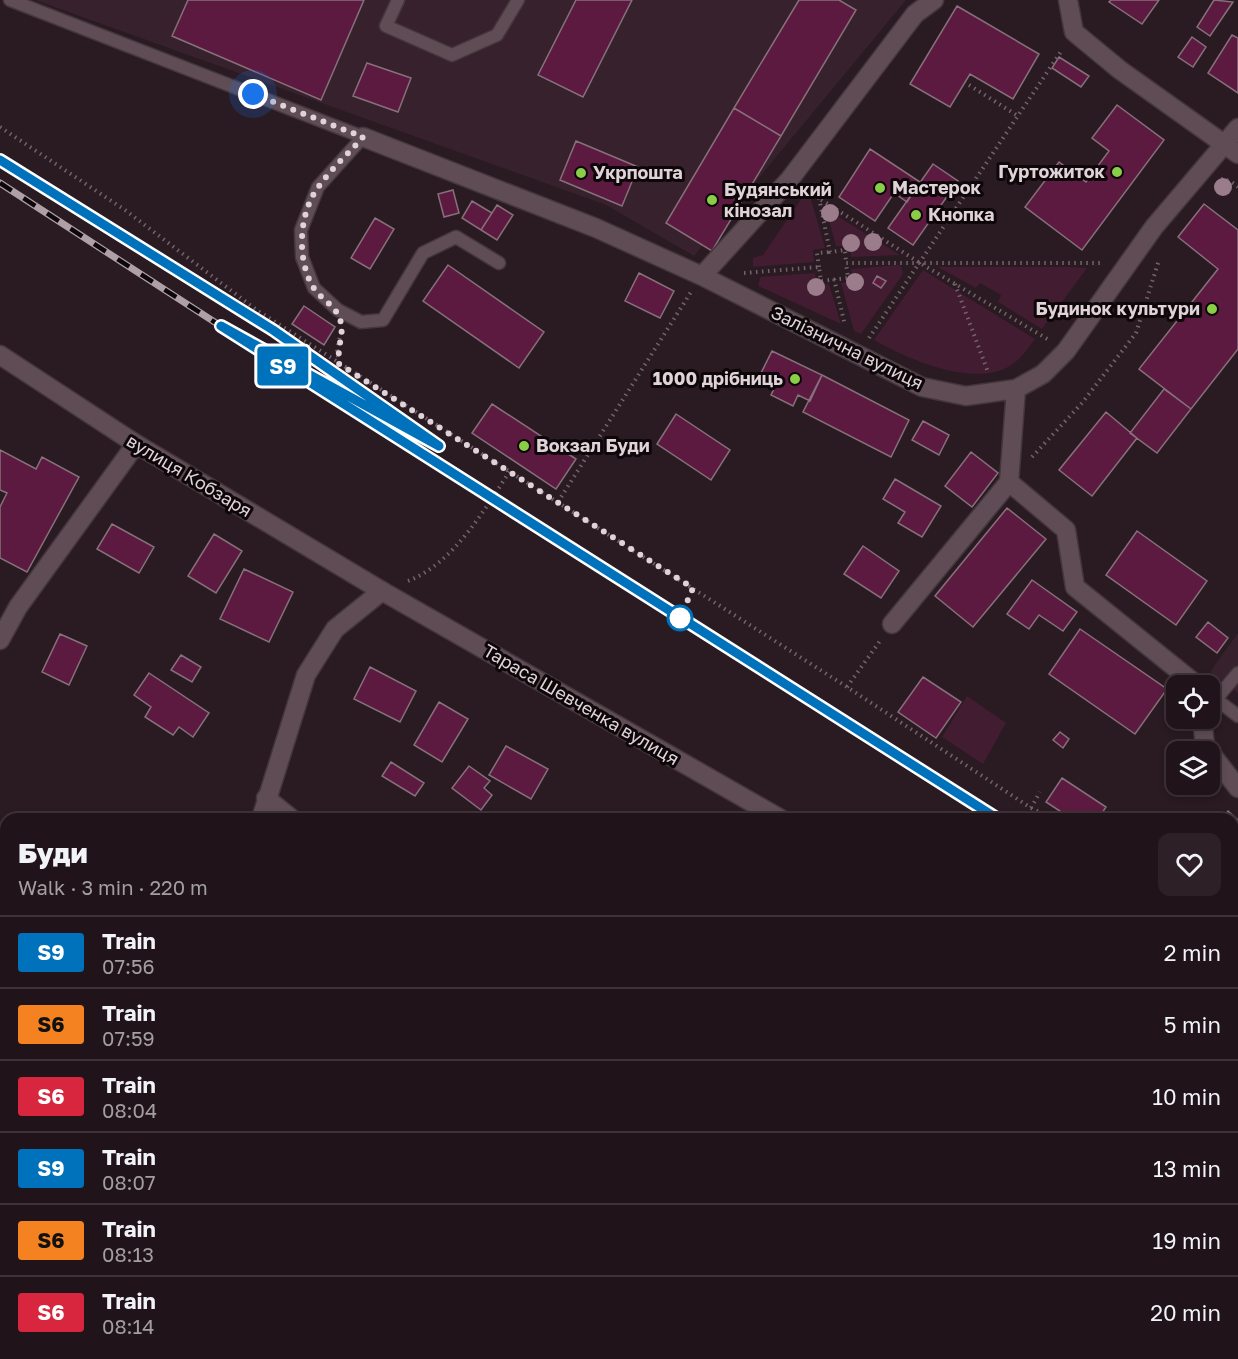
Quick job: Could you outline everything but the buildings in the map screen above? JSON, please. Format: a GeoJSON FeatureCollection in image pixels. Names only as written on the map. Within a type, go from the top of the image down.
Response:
{"type":"FeatureCollection","features":[{"type":"Feature","properties":{"kind":"street"},"geometry":{"type":"LineString","coordinates":[[702,276],[790,179],[915,14],[934,0]]}},
{"type":"Feature","properties":{"kind":"street"},"geometry":{"type":"LineString","coordinates":[[1068,0],[1074,32],[1120,70],[1238,154]]}},
{"type":"Feature","properties":{"kind":"street"},"geometry":{"type":"LineString","coordinates":[[892,624],[1009,482],[1016,389],[1043,374],[1066,351],[1154,227],[1238,128]]}},
{"type":"Feature","properties":{"kind":"street","name":"Залізнична вулиця"},"geometry":{"type":"LineString","coordinates":[[363,137],[596,228],[702,276],[922,387],[966,396],[1016,389]]}},
{"type":"Feature","properties":{"kind":"street","name":"вулиця Кобзаря"},"geometry":{"type":"LineString","coordinates":[[0,355],[136,444],[382,591]]}},
{"type":"Feature","properties":{"kind":"street"},"geometry":{"type":"LineString","coordinates":[[0,640],[18,607],[136,444]]}},
{"type":"Feature","properties":{"kind":"street"},"geometry":{"type":"LineString","coordinates":[[1009,482],[1066,530],[1075,587],[1185,675]]}},
{"type":"Feature","properties":{"kind":"street"},"geometry":{"type":"LineString","coordinates":[[262,813],[306,675],[335,628],[382,591]]}},
{"type":"Feature","properties":{"kind":"street","name":"Тараса Шевченка вулиця"},"geometry":{"type":"LineString","coordinates":[[382,591],[770,813]]}},
{"type":"Feature","properties":{"kind":"street"},"geometry":{"type":"LineString","coordinates":[[1203,729],[1205,746],[1238,788]]}},
{"type":"Feature","properties":{"kind":"street"},"geometry":{"type":"LineString","coordinates":[[266,798],[285,813]]}},
{"type":"Feature","properties":{"kind":"lane"},"geometry":{"type":"LineString","coordinates":[[10,0],[363,137],[318,187],[301,230],[302,257],[314,288],[338,310],[361,322],[383,320],[423,253],[456,237],[499,262]]}},
{"type":"Feature","properties":{"kind":"lane"},"geometry":{"type":"LineString","coordinates":[[398,0],[386,26],[452,55],[497,35],[518,0]]}},
{"type":"Feature","properties":{"kind":"lane"},"geometry":{"type":"LineString","coordinates":[[1220,689],[1238,673]]}},
{"type":"Feature","properties":{"kind":"lane"},"geometry":{"type":"LineString","coordinates":[[1220,702],[1238,716]]}},
{"type":"Feature","properties":{"kind":"path"},"geometry":{"type":"LineString","coordinates":[[854,354],[920,262],[1074,32]]}},
{"type":"Feature","properties":{"kind":"path"},"geometry":{"type":"LineString","coordinates":[[969,85],[1018,116]]}},
{"type":"Feature","properties":{"kind":"path"},"geometry":{"type":"LineString","coordinates":[[0,127],[125,210],[258,311],[1041,813]]}},
{"type":"Feature","properties":{"kind":"path"},"geometry":{"type":"LineString","coordinates":[[790,179],[1066,351]]}},
{"type":"Feature","properties":{"kind":"path"},"geometry":{"type":"LineString","coordinates":[[1218,180],[1224,179],[1238,187]]}},
{"type":"Feature","properties":{"kind":"path"},"geometry":{"type":"LineString","coordinates":[[819,198],[830,252]]}},
{"type":"Feature","properties":{"kind":"path"},"geometry":{"type":"LineString","coordinates":[[845,250],[846,263],[848,278],[821,280],[817,253],[845,250]]}},
{"type":"Feature","properties":{"kind":"path"},"geometry":{"type":"LineString","coordinates":[[1009,482],[1082,403],[1136,333],[1164,250]]}},
{"type":"Feature","properties":{"kind":"path"},"geometry":{"type":"LineString","coordinates":[[846,263],[1129,263]]}},
{"type":"Feature","properties":{"kind":"path"},"geometry":{"type":"LineString","coordinates":[[741,273],[819,267]]}},
{"type":"Feature","properties":{"kind":"path"},"geometry":{"type":"LineString","coordinates":[[834,279],[854,354]]}},
{"type":"Feature","properties":{"kind":"path"},"geometry":{"type":"LineString","coordinates":[[954,282],[996,392]]}},
{"type":"Feature","properties":{"kind":"path"},"geometry":{"type":"LineString","coordinates":[[338,310],[342,326],[337,349],[339,364]]}},
{"type":"Feature","properties":{"kind":"path"},"geometry":{"type":"LineString","coordinates":[[558,502],[678,312]]}},
{"type":"Feature","properties":{"kind":"path"},"geometry":{"type":"LineString","coordinates":[[424,575],[467,532],[510,471]]}},
{"type":"Feature","properties":{"kind":"path"},"geometry":{"type":"LineString","coordinates":[[847,687],[892,624]]}},
{"type":"Feature","properties":{"kind":"path"},"geometry":{"type":"LineString","coordinates":[[1031,808],[1040,792]]}},
{"type":"Feature","properties":{"kind":"shaded area"},"geometry":{"type":"Polygon","coordinates":[[[35,0],[906,0],[694,256],[606,205],[35,0]]]}},
{"type":"Feature","properties":{"kind":"shaded area"},"geometry":{"type":"Polygon","coordinates":[[[804,195],[811,199],[825,248],[813,250],[814,262],[753,267],[753,258],[763,255],[804,195]]]}},
{"type":"Feature","properties":{"kind":"shaded area"},"geometry":{"type":"Polygon","coordinates":[[[826,209],[900,255],[851,257],[850,246],[836,246],[826,209]]]}},
{"type":"Feature","properties":{"kind":"shaded area"},"geometry":{"type":"Polygon","coordinates":[[[899,265],[903,274],[861,334],[854,331],[841,283],[852,281],[851,269],[899,265]]]}},
{"type":"Feature","properties":{"kind":"shaded area"},"geometry":{"type":"Polygon","coordinates":[[[938,267],[1087,268],[1042,329],[998,302],[1001,295],[980,283],[976,288],[938,267]]]}},
{"type":"Feature","properties":{"kind":"shaded area"},"geometry":{"type":"Polygon","coordinates":[[[923,270],[1035,339],[1015,362],[1006,368],[991,373],[974,374],[938,368],[903,355],[874,340],[923,270]]]}},
{"type":"Feature","properties":{"kind":"shaded area"},"geometry":{"type":"Polygon","coordinates":[[[815,273],[817,285],[829,284],[841,324],[758,286],[760,277],[815,273]]]}},
{"type":"Feature","properties":{"kind":"shaded area"},"geometry":{"type":"Polygon","coordinates":[[[1238,633],[1238,693],[1220,680],[1220,675],[1210,672],[1238,633]]]}},
{"type":"Feature","properties":{"kind":"shaded area"},"geometry":{"type":"Polygon","coordinates":[[[967,696],[1006,723],[983,764],[942,737],[967,696]]]}},
{"type":"Feature","properties":{"kind":"railway"},"geometry":{"type":"LineString","coordinates":[[0,160],[273,330],[439,446]]}},
{"type":"Feature","properties":{"kind":"railway"},"geometry":{"type":"LineString","coordinates":[[0,183],[355,413],[988,813]]}},
{"type":"Feature","properties":{"kind":"railway"},"geometry":{"type":"LineString","coordinates":[[316,378],[376,411]]}},
{"type":"Feature","properties":{"kind":"train","name":"S9"},"geometry":{"type":"LineString","coordinates":[[0,160],[273,330],[439,446],[221,326],[988,813]]}},
{"type":"Feature","properties":{"kind":"place","name":"Гуртожиток"},"geometry":{"type":"Point","coordinates":[1117,172]}},
{"type":"Feature","properties":{"kind":"place","name":"Укрпошта"},"geometry":{"type":"Point","coordinates":[581,173]}},
{"type":"Feature","properties":{"kind":"place","name":"Мастерок"},"geometry":{"type":"Point","coordinates":[880,188]}},
{"type":"Feature","properties":{"kind":"place","name":"Будянський кінозал"},"geometry":{"type":"Point","coordinates":[712,200]}},
{"type":"Feature","properties":{"kind":"place","name":"Кнопка"},"geometry":{"type":"Point","coordinates":[916,215]}},
{"type":"Feature","properties":{"kind":"place","name":"Будинок культури"},"geometry":{"type":"Point","coordinates":[1212,309]}},
{"type":"Feature","properties":{"kind":"place","name":"1000 дрібниць"},"geometry":{"type":"Point","coordinates":[795,379]}},
{"type":"Feature","properties":{"kind":"place","name":"Вокзал Буди"},"geometry":{"type":"Point","coordinates":[524,446]}},
{"type":"Feature","properties":{"kind":"route"},"geometry":{"type":"LineString","coordinates":[[253,94],[363,137],[318,187],[301,230],[302,257],[314,288],[338,310],[342,326],[337,349],[339,364],[693,588],[680,618]]}}]}
